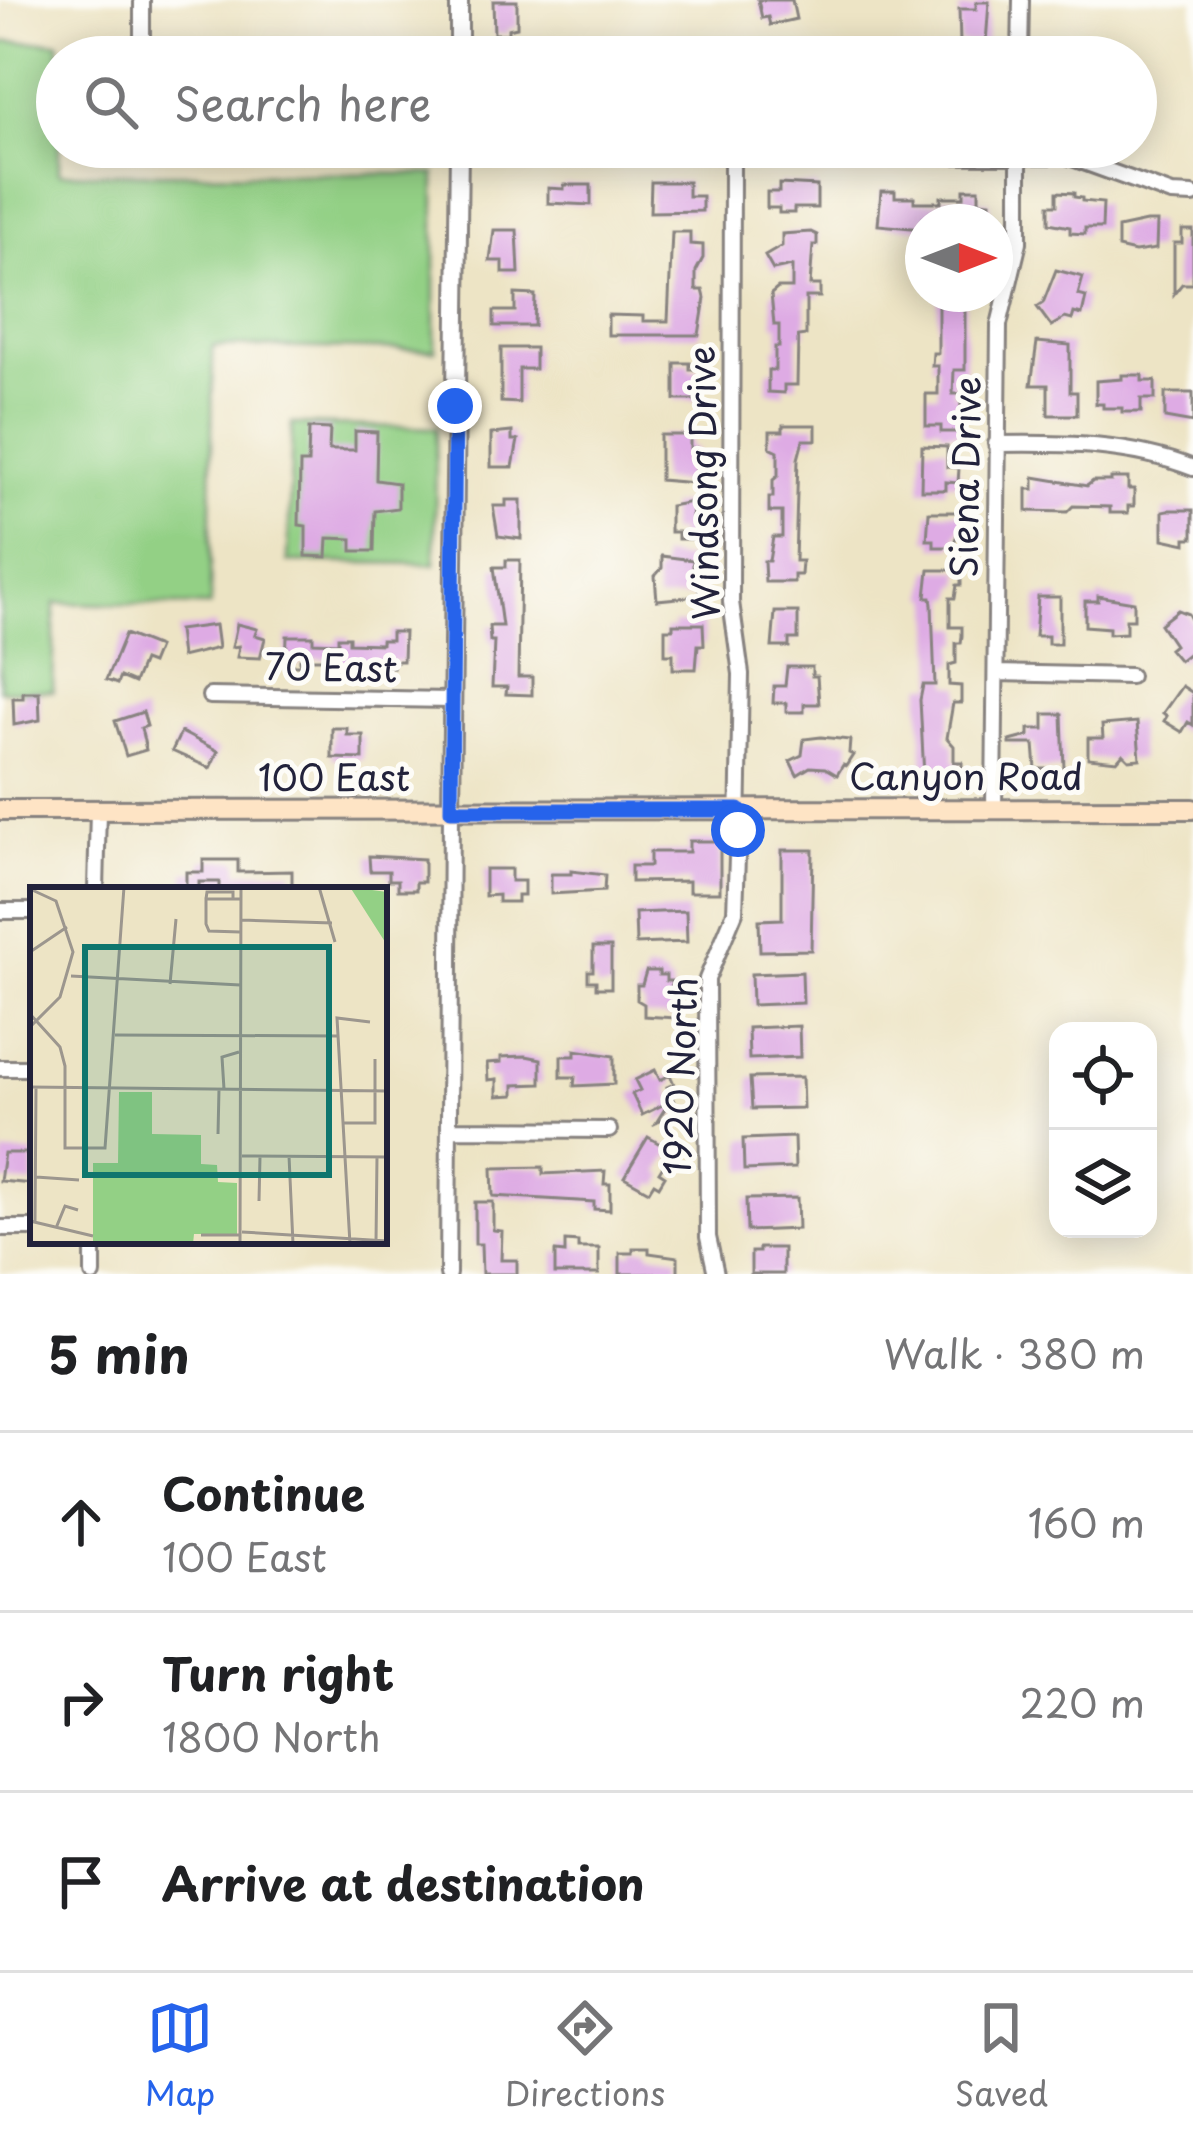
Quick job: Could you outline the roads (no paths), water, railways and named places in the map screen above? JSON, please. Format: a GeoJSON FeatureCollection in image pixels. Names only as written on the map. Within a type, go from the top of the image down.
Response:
{"type":"FeatureCollection","features":[{"type":"Feature","properties":{"kind":"main road","name":"Canyon Road"},"geometry":{"type":"LineString","coordinates":[[739,810],[1193,809]]}},
{"type":"Feature","properties":{"kind":"main road","name":"100 East"},"geometry":{"type":"LineString","coordinates":[[0,810],[739,810]]}},
{"type":"Feature","properties":{"kind":"street"},"geometry":{"type":"LineString","coordinates":[[142,0],[142,36]]}},
{"type":"Feature","properties":{"kind":"street"},"geometry":{"type":"LineString","coordinates":[[459,0],[459,36]]}},
{"type":"Feature","properties":{"kind":"street"},"geometry":{"type":"LineString","coordinates":[[1020,36],[1021,0]]}},
{"type":"Feature","properties":{"kind":"street"},"geometry":{"type":"LineString","coordinates":[[448,1274],[458,168]]}},
{"type":"Feature","properties":{"kind":"street","name":"Windsong Drive"},"geometry":{"type":"LineString","coordinates":[[732,168],[731,602],[741,674],[739,810]]}},
{"type":"Feature","properties":{"kind":"street","name":"Siena Drive"},"geometry":{"type":"LineString","coordinates":[[994,809],[999,325],[1018,242],[1019,168]]}},
{"type":"Feature","properties":{"kind":"street"},"geometry":{"type":"LineString","coordinates":[[1100,168],[1172,194],[1193,195]]}},
{"type":"Feature","properties":{"kind":"street"},"geometry":{"type":"LineString","coordinates":[[996,444],[1118,447],[1153,452],[1193,468]]}},
{"type":"Feature","properties":{"kind":"street"},"geometry":{"type":"LineString","coordinates":[[996,673],[1130,676]]}},
{"type":"Feature","properties":{"kind":"street","name":"70 East"},"geometry":{"type":"LineString","coordinates":[[211,696],[451,700]]}},
{"type":"Feature","properties":{"kind":"street"},"geometry":{"type":"LineString","coordinates":[[96,887],[98,810]]}},
{"type":"Feature","properties":{"kind":"street","name":"1920 North"},"geometry":{"type":"LineString","coordinates":[[716,1274],[708,1237],[707,979],[735,912],[739,810]]}},
{"type":"Feature","properties":{"kind":"street"},"geometry":{"type":"LineString","coordinates":[[0,1067],[30,1068]]}},
{"type":"Feature","properties":{"kind":"street"},"geometry":{"type":"LineString","coordinates":[[452,1130],[609,1130]]}}]}
